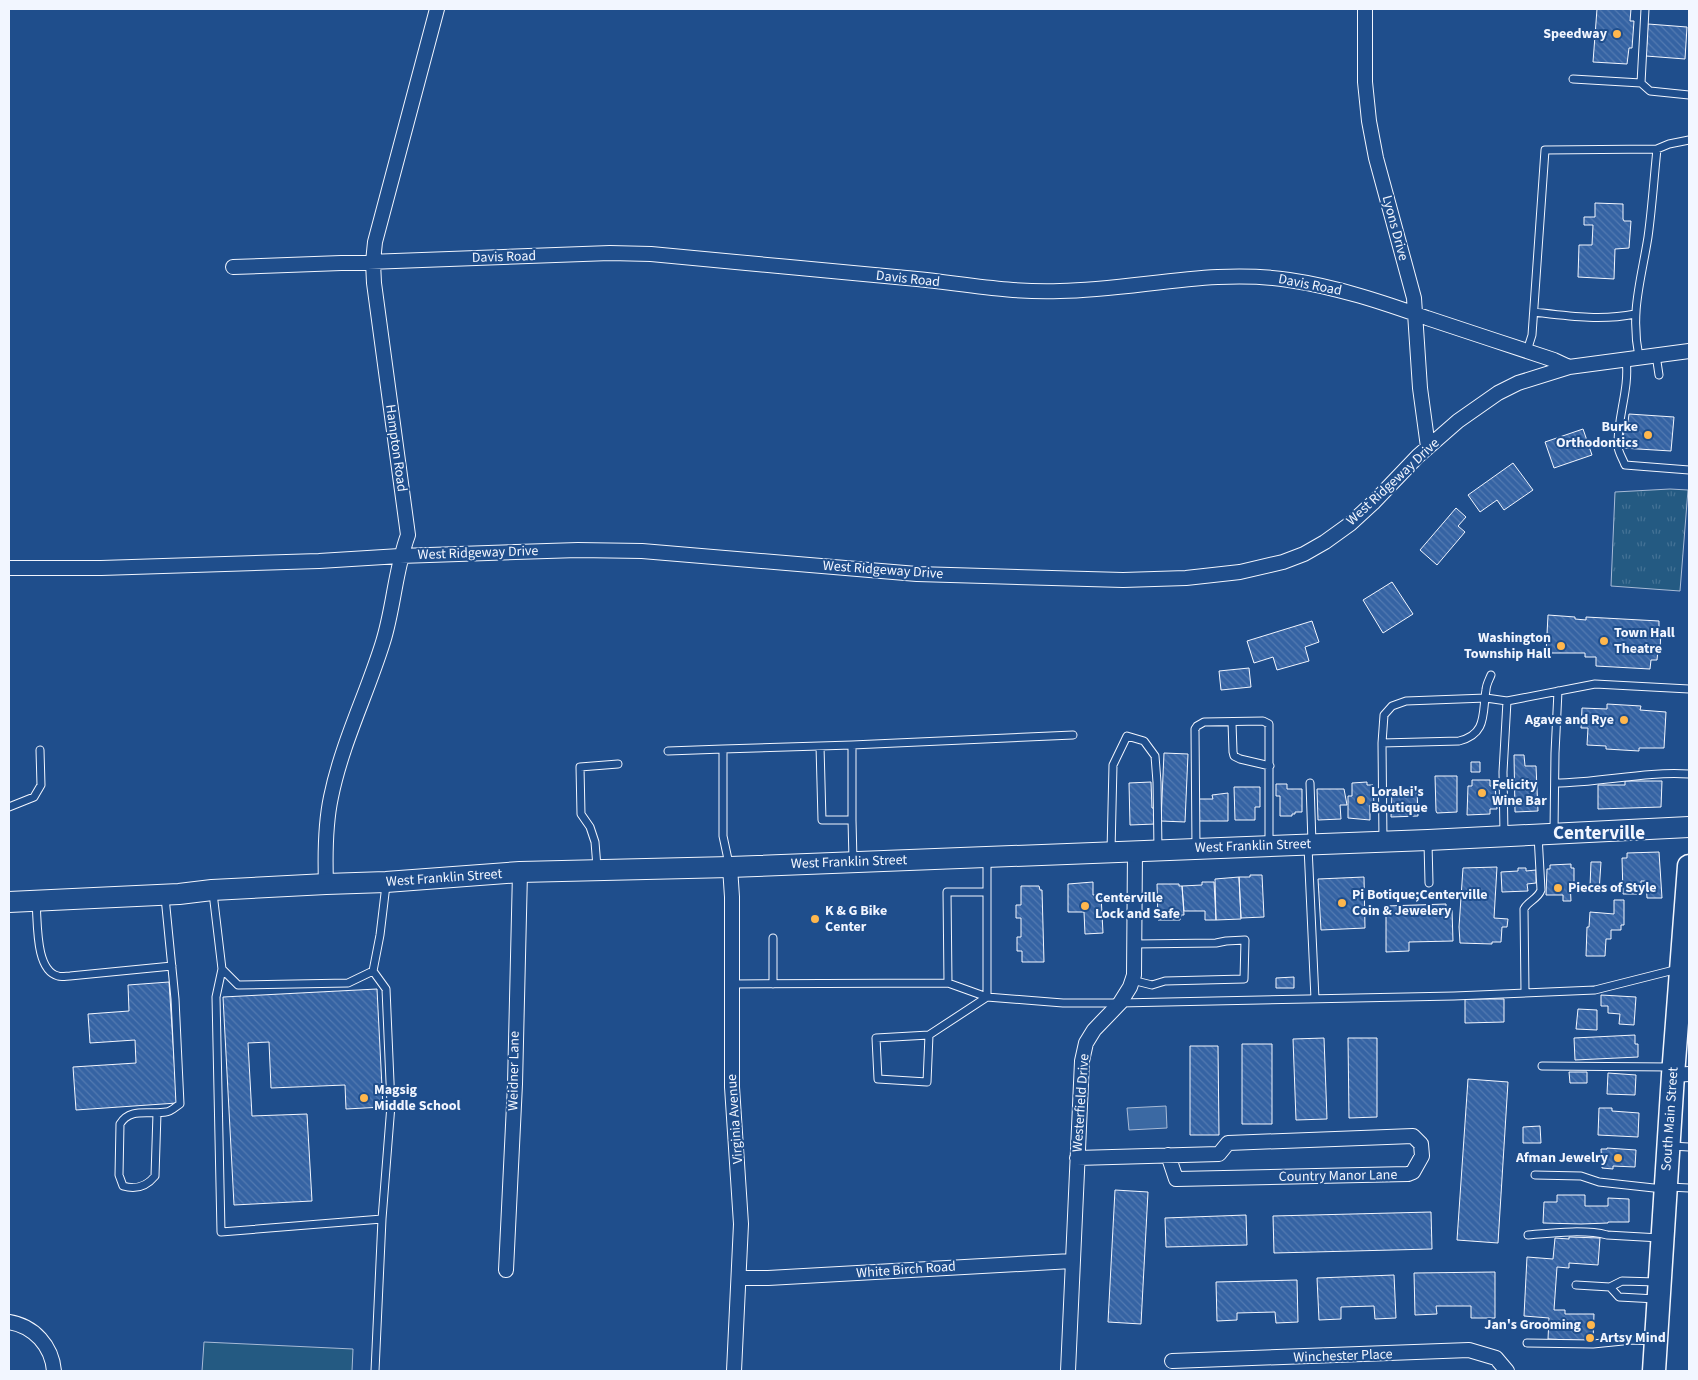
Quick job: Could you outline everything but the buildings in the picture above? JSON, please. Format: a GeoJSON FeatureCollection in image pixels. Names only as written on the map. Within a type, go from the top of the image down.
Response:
{"type":"FeatureCollection","features":[{"type":"Feature","properties":{"kind":"main road","name":"West Franklin Street"},"geometry":{"type":"LineString","coordinates":[[9,902],[386,882],[520,872],[730,867],[1689,828]]}},
{"type":"Feature","properties":{"kind":"main road","name":"South Main Street"},"geometry":{"type":"LineString","coordinates":[[1654,1371],[1666,1188],[1679,1146],[1681,969],[1686,936],[1689,866]]}},
{"type":"Feature","properties":{"kind":"street","name":"Hampton Road"},"geometry":{"type":"LineString","coordinates":[[326,884],[325,840],[330,798],[344,750],[384,641],[400,556],[408,535],[374,283],[373,262],[375,242],[438,9]]}},
{"type":"Feature","properties":{"kind":"street","name":"Lyons Drive"},"geometry":{"type":"LineString","coordinates":[[1365,9],[1365,82],[1369,121],[1376,158],[1414,298],[1420,388],[1428,447]]}},
{"type":"Feature","properties":{"kind":"street","name":"Davis Road"},"geometry":{"type":"LineString","coordinates":[[233,267],[610,253],[651,254],[1013,290],[1060,292],[1191,278],[1263,276],[1291,280],[1360,296],[1527,351],[1569,368]]}},
{"type":"Feature","properties":{"kind":"street","name":"West Ridgeway Drive"},"geometry":{"type":"LineString","coordinates":[[9,568],[111,568],[578,550],[642,551],[917,574],[1123,580],[1186,578],[1240,572],[1283,562],[1304,554],[1325,542],[1350,524],[1428,447],[1458,421],[1498,393],[1518,382],[1569,368],[1689,351]]}},
{"type":"Feature","properties":{"kind":"street","name":"Westerfield Drive"},"geometry":{"type":"LineString","coordinates":[[1068,1371],[1082,1060],[1086,1043],[1094,1030],[1120,1003],[1132,980],[1135,944],[1135,851]]}},
{"type":"Feature","properties":{"kind":"street","name":"Virginia Avenue"},"geometry":{"type":"LineString","coordinates":[[730,867],[732,897],[732,1088],[741,1224],[734,1371]]}},
{"type":"Feature","properties":{"kind":"street","name":"Weidner Lane"},"geometry":{"type":"LineString","coordinates":[[506,1270],[515,1084],[520,872]]}},
{"type":"Feature","properties":{"kind":"street","name":"Country Manor Lane"},"geometry":{"type":"LineString","coordinates":[[1077,1158],[1168,1155],[1218,1154],[1228,1143],[1412,1136],[1421,1144],[1422,1156],[1413,1172],[1408,1174],[1176,1179],[1168,1155]]}},
{"type":"Feature","properties":{"kind":"street","name":"White Birch Road"},"geometry":{"type":"LineString","coordinates":[[739,1278],[1072,1261]]}},
{"type":"Feature","properties":{"kind":"street"},"geometry":{"type":"LineString","coordinates":[[9,1322],[29,1329],[39,1337],[52,1357],[54,1371]]}},
{"type":"Feature","properties":{"kind":"street","name":"Winchester Place"},"geometry":{"type":"LineString","coordinates":[[1172,1361],[1469,1350],[1496,1358],[1506,1371]]}},
{"type":"Feature","properties":{"kind":"lane"},"geometry":{"type":"LineString","coordinates":[[1641,83],[1645,9]]}},
{"type":"Feature","properties":{"kind":"lane"},"geometry":{"type":"LineString","coordinates":[[1573,79],[1641,83],[1650,91],[1689,95]]}},
{"type":"Feature","properties":{"kind":"lane"},"geometry":{"type":"LineString","coordinates":[[1527,351],[1532,335],[1545,150],[1657,149],[1669,144],[1689,140]]}},
{"type":"Feature","properties":{"kind":"lane"},"geometry":{"type":"LineString","coordinates":[[1657,149],[1650,224],[1635,314],[1636,341],[1622,404],[1618,448],[1625,465],[1689,470]]}},
{"type":"Feature","properties":{"kind":"lane"},"geometry":{"type":"LineString","coordinates":[[1534,312],[1592,318],[1609,318],[1635,314]]}},
{"type":"Feature","properties":{"kind":"lane"},"geometry":{"type":"LineString","coordinates":[[1656,355],[1659,375]]}},
{"type":"Feature","properties":{"kind":"lane"},"geometry":{"type":"LineString","coordinates":[[1382,743],[1460,741],[1469,738],[1479,729],[1486,698],[1485,690],[1491,675]]}},
{"type":"Feature","properties":{"kind":"lane"},"geometry":{"type":"LineString","coordinates":[[1383,841],[1382,743],[1384,716],[1392,706],[1406,701],[1486,698],[1507,701],[1595,684],[1689,689]]}},
{"type":"Feature","properties":{"kind":"lane"},"geometry":{"type":"LineString","coordinates":[[1525,992],[1524,909],[1540,894],[1541,890],[1546,835],[1554,783],[1558,692]]}},
{"type":"Feature","properties":{"kind":"lane"},"geometry":{"type":"LineString","coordinates":[[1504,836],[1503,772],[1507,701]]}},
{"type":"Feature","properties":{"kind":"lane"},"geometry":{"type":"LineString","coordinates":[[1196,849],[1196,730],[1197,726],[1204,722],[1267,722],[1270,730],[1269,846]]}},
{"type":"Feature","properties":{"kind":"lane"},"geometry":{"type":"LineString","coordinates":[[1232,722],[1234,756],[1270,766]]}},
{"type":"Feature","properties":{"kind":"lane"},"geometry":{"type":"LineString","coordinates":[[668,750],[852,745],[1073,735]]}},
{"type":"Feature","properties":{"kind":"lane"},"geometry":{"type":"LineString","coordinates":[[1111,852],[1113,765],[1127,736],[1144,740],[1155,756],[1158,850]]}},
{"type":"Feature","properties":{"kind":"lane"},"geometry":{"type":"LineString","coordinates":[[852,745],[853,861]]}},
{"type":"Feature","properties":{"kind":"lane"},"geometry":{"type":"LineString","coordinates":[[820,746],[822,820],[852,820]]}},
{"type":"Feature","properties":{"kind":"lane"},"geometry":{"type":"LineString","coordinates":[[723,749],[723,836],[730,867]]}},
{"type":"Feature","properties":{"kind":"lane"},"geometry":{"type":"LineString","coordinates":[[9,807],[34,797],[41,785],[40,750]]}},
{"type":"Feature","properties":{"kind":"lane"},"geometry":{"type":"LineString","coordinates":[[597,870],[595,842],[590,826],[581,814],[580,767],[618,764]]}},
{"type":"Feature","properties":{"kind":"lane"},"geometry":{"type":"LineString","coordinates":[[1554,783],[1590,782],[1601,779],[1666,772],[1689,774]]}},
{"type":"Feature","properties":{"kind":"lane"},"geometry":{"type":"LineString","coordinates":[[1310,783],[1310,844],[1316,998]]}},
{"type":"Feature","properties":{"kind":"lane"},"geometry":{"type":"LineString","coordinates":[[1428,840],[1429,883]]}},
{"type":"Feature","properties":{"kind":"lane"},"geometry":{"type":"LineString","coordinates":[[987,856],[987,998]]}},
{"type":"Feature","properties":{"kind":"lane"},"geometry":{"type":"LineString","coordinates":[[374,1371],[382,1219],[392,1105],[386,988],[373,971],[380,935],[386,882]]}},
{"type":"Feature","properties":{"kind":"lane"},"geometry":{"type":"LineString","coordinates":[[212,890],[222,969],[216,997],[221,1232],[382,1219]]}},
{"type":"Feature","properties":{"kind":"lane"},"geometry":{"type":"LineString","coordinates":[[948,983],[947,892],[987,892]]}},
{"type":"Feature","properties":{"kind":"lane"},"geometry":{"type":"LineString","coordinates":[[157,1113],[155,1176],[141,1188],[123,1186],[119,1175],[120,1124],[128,1115],[168,1112],[180,1104],[172,966],[165,894]]}},
{"type":"Feature","properties":{"kind":"lane"},"geometry":{"type":"LineString","coordinates":[[36,900],[41,958],[47,970],[58,976],[172,966]]}},
{"type":"Feature","properties":{"kind":"lane"},"geometry":{"type":"LineString","coordinates":[[773,938],[773,984]]}},
{"type":"Feature","properties":{"kind":"lane"},"geometry":{"type":"LineString","coordinates":[[1132,980],[1152,985],[1166,981],[1244,979],[1245,940],[1226,940],[1216,943],[1135,944]]}},
{"type":"Feature","properties":{"kind":"lane"},"geometry":{"type":"LineString","coordinates":[[222,969],[238,985],[348,983],[373,971]]}},
{"type":"Feature","properties":{"kind":"lane"},"geometry":{"type":"LineString","coordinates":[[732,984],[948,983],[987,998],[1064,1003],[1120,1003],[1446,996],[1594,990],[1681,969]]}},
{"type":"Feature","properties":{"kind":"lane"},"geometry":{"type":"LineString","coordinates":[[930,1035],[927,1082],[878,1079],[876,1038],[930,1035],[987,998]]}},
{"type":"Feature","properties":{"kind":"lane"},"geometry":{"type":"LineString","coordinates":[[1542,1066],[1679,1072]]}},
{"type":"Feature","properties":{"kind":"lane"},"geometry":{"type":"LineString","coordinates":[[1535,1175],[1582,1176],[1599,1182],[1666,1188],[1689,1188]]}},
{"type":"Feature","properties":{"kind":"lane"},"geometry":{"type":"LineString","coordinates":[[1528,1236],[1554,1233],[1600,1233],[1663,1239]]}},
{"type":"Feature","properties":{"kind":"lane"},"geometry":{"type":"LineString","coordinates":[[1576,1285],[1610,1287],[1622,1281],[1660,1291]]}},
{"type":"Feature","properties":{"kind":"lane"},"geometry":{"type":"LineString","coordinates":[[1610,1287],[1619,1297],[1660,1291]]}},
{"type":"Feature","properties":{"kind":"lane"},"geometry":{"type":"LineString","coordinates":[[1527,1343],[1593,1344],[1633,1340],[1656,1342]]}},
{"type":"Feature","properties":{"kind":"green space"},"geometry":{"type":"Polygon","coordinates":[[[1688,490],[1680,591],[1611,586],[1615,492],[1688,490]]]}},
{"type":"Feature","properties":{"kind":"green space"},"geometry":{"type":"Polygon","coordinates":[[[204,1342],[353,1349],[352,1371],[202,1371],[204,1342]]]}},
{"type":"Feature","properties":{"kind":"shaded area"},"geometry":{"type":"Polygon","coordinates":[[[1166,1106],[1167,1128],[1129,1130],[1127,1108],[1166,1106]]]}},
{"type":"Feature","properties":{"kind":"place","name":"Speedway"},"geometry":{"type":"Point","coordinates":[1617,34]}},
{"type":"Feature","properties":{"kind":"place","name":"Burke Orthodontics"},"geometry":{"type":"Point","coordinates":[1648,435]}},
{"type":"Feature","properties":{"kind":"place","name":"Town Hall Theatre"},"geometry":{"type":"Point","coordinates":[1604,641]}},
{"type":"Feature","properties":{"kind":"place","name":"Washington Township Hall"},"geometry":{"type":"Point","coordinates":[1561,646]}},
{"type":"Feature","properties":{"kind":"place","name":"Agave and Rye"},"geometry":{"type":"Point","coordinates":[1624,720]}},
{"type":"Feature","properties":{"kind":"place","name":"Felicity Wine Bar"},"geometry":{"type":"Point","coordinates":[1482,793]}},
{"type":"Feature","properties":{"kind":"place","name":"Loralei's Boutique"},"geometry":{"type":"Point","coordinates":[1361,800]}},
{"type":"Feature","properties":{"kind":"place","name":"Pieces of Style"},"geometry":{"type":"Point","coordinates":[1558,888]}},
{"type":"Feature","properties":{"kind":"place","name":"Pi Botique;Centerville Coin & Jewelery"},"geometry":{"type":"Point","coordinates":[1342,903]}},
{"type":"Feature","properties":{"kind":"place","name":"Centerville Lock and Safe"},"geometry":{"type":"Point","coordinates":[1085,906]}},
{"type":"Feature","properties":{"kind":"place","name":"K & G Bike Center"},"geometry":{"type":"Point","coordinates":[815,919]}},
{"type":"Feature","properties":{"kind":"place","name":"Magsig Middle School"},"geometry":{"type":"Point","coordinates":[364,1098]}},
{"type":"Feature","properties":{"kind":"place","name":"Afman Jewelry"},"geometry":{"type":"Point","coordinates":[1618,1158]}},
{"type":"Feature","properties":{"kind":"place","name":"Jan's Grooming"},"geometry":{"type":"Point","coordinates":[1591,1325]}},
{"type":"Feature","properties":{"kind":"place","name":"Artsy Mind"},"geometry":{"type":"Point","coordinates":[1590,1338]}},
{"type":"Feature","properties":{"kind":"district","name":"Centerville"},"geometry":{"type":"Point","coordinates":[1599,833]}}]}
